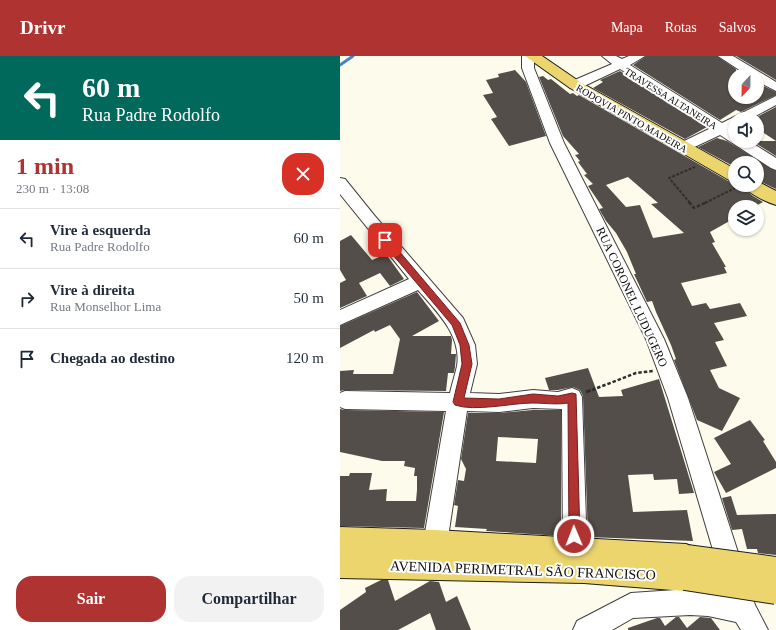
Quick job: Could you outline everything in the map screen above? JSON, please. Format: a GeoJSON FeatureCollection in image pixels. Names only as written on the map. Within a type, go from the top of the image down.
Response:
{"type":"FeatureCollection","features":[{"type":"Feature","properties":{"kind":"main road","name":"RODOVIA PINTO MADEIRA"},"geometry":{"type":"LineString","coordinates":[[532,56],[575,85],[728,172]]}},
{"type":"Feature","properties":{"kind":"main road"},"geometry":{"type":"LineString","coordinates":[[764,192],[776,199]]}},
{"type":"Feature","properties":{"kind":"main road","name":"AVENIDA PERIMETRAL SÃO FRANCISCO"},"geometry":{"type":"LineString","coordinates":[[340,541],[435,544],[575,552],[685,568],[776,591]]}},
{"type":"Feature","properties":{"kind":"main road","name":"AVENIDA PERIMETRAL SÃO FRANCISCO"},"geometry":{"type":"LineString","coordinates":[[340,564],[576,569],[685,568],[776,570]]}},
{"type":"Feature","properties":{"kind":"street","name":"RUA CORONEL LUDUGERO"},"geometry":{"type":"LineString","coordinates":[[528,56],[528,68],[557,143],[655,339],[668,372],[678,398],[722,545],[749,620]]}},
{"type":"Feature","properties":{"kind":"street","name":"TRAVESSA ALTANEIRA"},"geometry":{"type":"LineString","coordinates":[[608,56],[619,65],[728,134]]}},
{"type":"Feature","properties":{"kind":"street"},"geometry":{"type":"LineString","coordinates":[[575,85],[640,56]]}},
{"type":"Feature","properties":{"kind":"street"},"geometry":{"type":"LineString","coordinates":[[724,56],[744,68]]}},
{"type":"Feature","properties":{"kind":"street"},"geometry":{"type":"LineString","coordinates":[[764,80],[776,87]]}},
{"type":"Feature","properties":{"kind":"street"},"geometry":{"type":"LineString","coordinates":[[753,112],[776,100]]}},
{"type":"Feature","properties":{"kind":"street"},"geometry":{"type":"LineString","coordinates":[[683,147],[728,126]]}},
{"type":"Feature","properties":{"kind":"street"},"geometry":{"type":"LineString","coordinates":[[749,148],[776,166]]}},
{"type":"Feature","properties":{"kind":"street"},"geometry":{"type":"LineString","coordinates":[[340,183],[368,219],[456,323],[465,345],[467,364],[458,402],[435,544]]}},
{"type":"Feature","properties":{"kind":"street"},"geometry":{"type":"LineString","coordinates":[[340,318],[420,281]]}},
{"type":"Feature","properties":{"kind":"street"},"geometry":{"type":"LineString","coordinates":[[345,400],[499,403],[533,399],[558,400],[572,397],[575,552]]}},
{"type":"Feature","properties":{"kind":"street"},"geometry":{"type":"LineString","coordinates":[[586,630],[631,606],[690,602],[708,603],[749,620]]}},
{"type":"Feature","properties":{"kind":"path"},"geometry":{"type":"LineString","coordinates":[[709,161],[669,178],[694,208],[728,191]]}},
{"type":"Feature","properties":{"kind":"path"},"geometry":{"type":"LineString","coordinates":[[572,397],[597,389],[615,380],[644,371],[668,372]]}},
{"type":"Feature","properties":{"kind":"building"},"geometry":{"type":"Polygon","coordinates":[[[646,56],[717,56],[735,68],[728,68],[728,104],[757,104],[741,112],[736,110],[728,112],[728,115],[720,120],[633,65],[646,56]]]}},
{"type":"Feature","properties":{"kind":"building"},"geometry":{"type":"Polygon","coordinates":[[[736,56],[776,56],[776,80],[764,73],[764,68],[756,68],[736,56]]]}},
{"type":"Feature","properties":{"kind":"building"},"geometry":{"type":"Polygon","coordinates":[[[515,70],[526,82],[546,136],[509,146],[491,119],[497,117],[483,95],[493,93],[486,80],[499,77],[498,74],[515,70]]]}},
{"type":"Feature","properties":{"kind":"building"},"geometry":{"type":"Polygon","coordinates":[[[620,71],[707,127],[685,139],[593,88],[603,82],[600,80],[620,71]]]}},
{"type":"Feature","properties":{"kind":"building"},"geometry":{"type":"Polygon","coordinates":[[[543,76],[548,80],[551,79],[570,94],[573,93],[577,96],[579,95],[728,181],[728,192],[748,192],[760,200],[728,200],[728,222],[710,232],[715,242],[712,243],[726,267],[724,267],[727,273],[681,283],[692,306],[706,303],[710,309],[740,303],[747,316],[714,323],[724,340],[715,342],[727,366],[710,370],[719,388],[740,398],[722,431],[697,420],[674,360],[676,359],[671,345],[652,301],[647,302],[634,274],[636,274],[627,252],[599,209],[603,208],[588,186],[593,184],[584,175],[587,174],[578,162],[580,161],[575,155],[579,154],[563,136],[539,77],[543,76]],[[628,177],[606,185],[626,207],[640,205],[653,238],[684,233],[651,204],[658,203],[628,177]]]}},
{"type":"Feature","properties":{"kind":"building"},"geometry":{"type":"Polygon","coordinates":[[[764,86],[776,92],[776,95],[764,101],[764,86]]]}},
{"type":"Feature","properties":{"kind":"building"},"geometry":{"type":"Polygon","coordinates":[[[776,107],[776,141],[764,133],[764,113],[776,107]]]}},
{"type":"Feature","properties":{"kind":"building"},"geometry":{"type":"Polygon","coordinates":[[[717,138],[728,142],[728,148],[738,148],[752,156],[728,156],[728,163],[698,147],[717,138]]]}},
{"type":"Feature","properties":{"kind":"building"},"geometry":{"type":"Polygon","coordinates":[[[764,141],[776,141],[776,156],[763,148],[764,141]]]}},
{"type":"Feature","properties":{"kind":"building"},"geometry":{"type":"Polygon","coordinates":[[[764,164],[776,171],[776,189],[764,183],[764,164]]]}},
{"type":"Feature","properties":{"kind":"building"},"geometry":{"type":"Polygon","coordinates":[[[351,235],[372,260],[386,254],[404,279],[390,286],[380,273],[359,283],[367,296],[340,308],[340,283],[346,280],[340,270],[340,241],[351,235]]]}},
{"type":"Feature","properties":{"kind":"building"},"geometry":{"type":"Polygon","coordinates":[[[417,292],[439,321],[412,336],[451,336],[451,354],[456,354],[455,367],[454,373],[448,373],[446,391],[340,391],[340,371],[354,370],[353,374],[393,374],[400,339],[390,325],[375,332],[374,330],[340,348],[340,326],[417,292]]]}},
{"type":"Feature","properties":{"kind":"building"},"geometry":{"type":"Polygon","coordinates":[[[588,368],[599,397],[623,396],[621,390],[659,379],[694,493],[679,494],[677,479],[654,480],[653,474],[628,475],[633,512],[687,510],[693,541],[588,537],[583,396],[580,390],[573,387],[549,390],[545,378],[588,368]]]}},
{"type":"Feature","properties":{"kind":"building"},"geometry":{"type":"Polygon","coordinates":[[[340,409],[444,412],[424,528],[340,526],[340,476],[349,476],[350,473],[372,473],[369,490],[387,489],[386,501],[416,501],[417,476],[414,476],[415,468],[404,466],[405,461],[382,461],[340,452],[340,409]]]}},
{"type":"Feature","properties":{"kind":"building"},"geometry":{"type":"Polygon","coordinates":[[[533,410],[561,410],[561,536],[486,531],[487,529],[455,527],[458,506],[454,505],[458,480],[464,481],[466,469],[461,459],[468,413],[499,413],[533,410]],[[498,437],[496,461],[536,463],[538,439],[498,437]]]}},
{"type":"Feature","properties":{"kind":"building"},"geometry":{"type":"Polygon","coordinates":[[[750,420],[765,440],[763,441],[776,462],[776,468],[726,493],[714,472],[731,464],[714,438],[750,420]]]}},
{"type":"Feature","properties":{"kind":"building"},"geometry":{"type":"Polygon","coordinates":[[[731,496],[737,515],[776,514],[776,555],[758,553],[757,549],[747,549],[742,529],[732,530],[722,498],[731,496]]]}},
{"type":"Feature","properties":{"kind":"building"},"geometry":{"type":"Polygon","coordinates":[[[381,580],[388,580],[395,601],[430,581],[439,582],[446,602],[457,596],[471,630],[436,630],[430,613],[398,630],[340,630],[340,610],[366,592],[365,588],[381,580]]]}},
{"type":"Feature","properties":{"kind":"building"},"geometry":{"type":"Polygon","coordinates":[[[676,617],[679,617],[687,628],[700,617],[711,618],[720,630],[628,630],[628,628],[657,618],[660,618],[665,626],[676,617]]]}},
{"type":"Feature","properties":{"kind":"waterway"},"geometry":{"type":"LineString","coordinates":[[340,65],[353,56]]}},
{"type":"Feature","properties":{"kind":"route"},"geometry":{"type":"LineString","coordinates":[[385,240],[444,308],[456,323],[461,334],[465,345],[467,364],[458,402],[499,403],[533,399],[558,400],[572,397],[574,536]]}}]}
